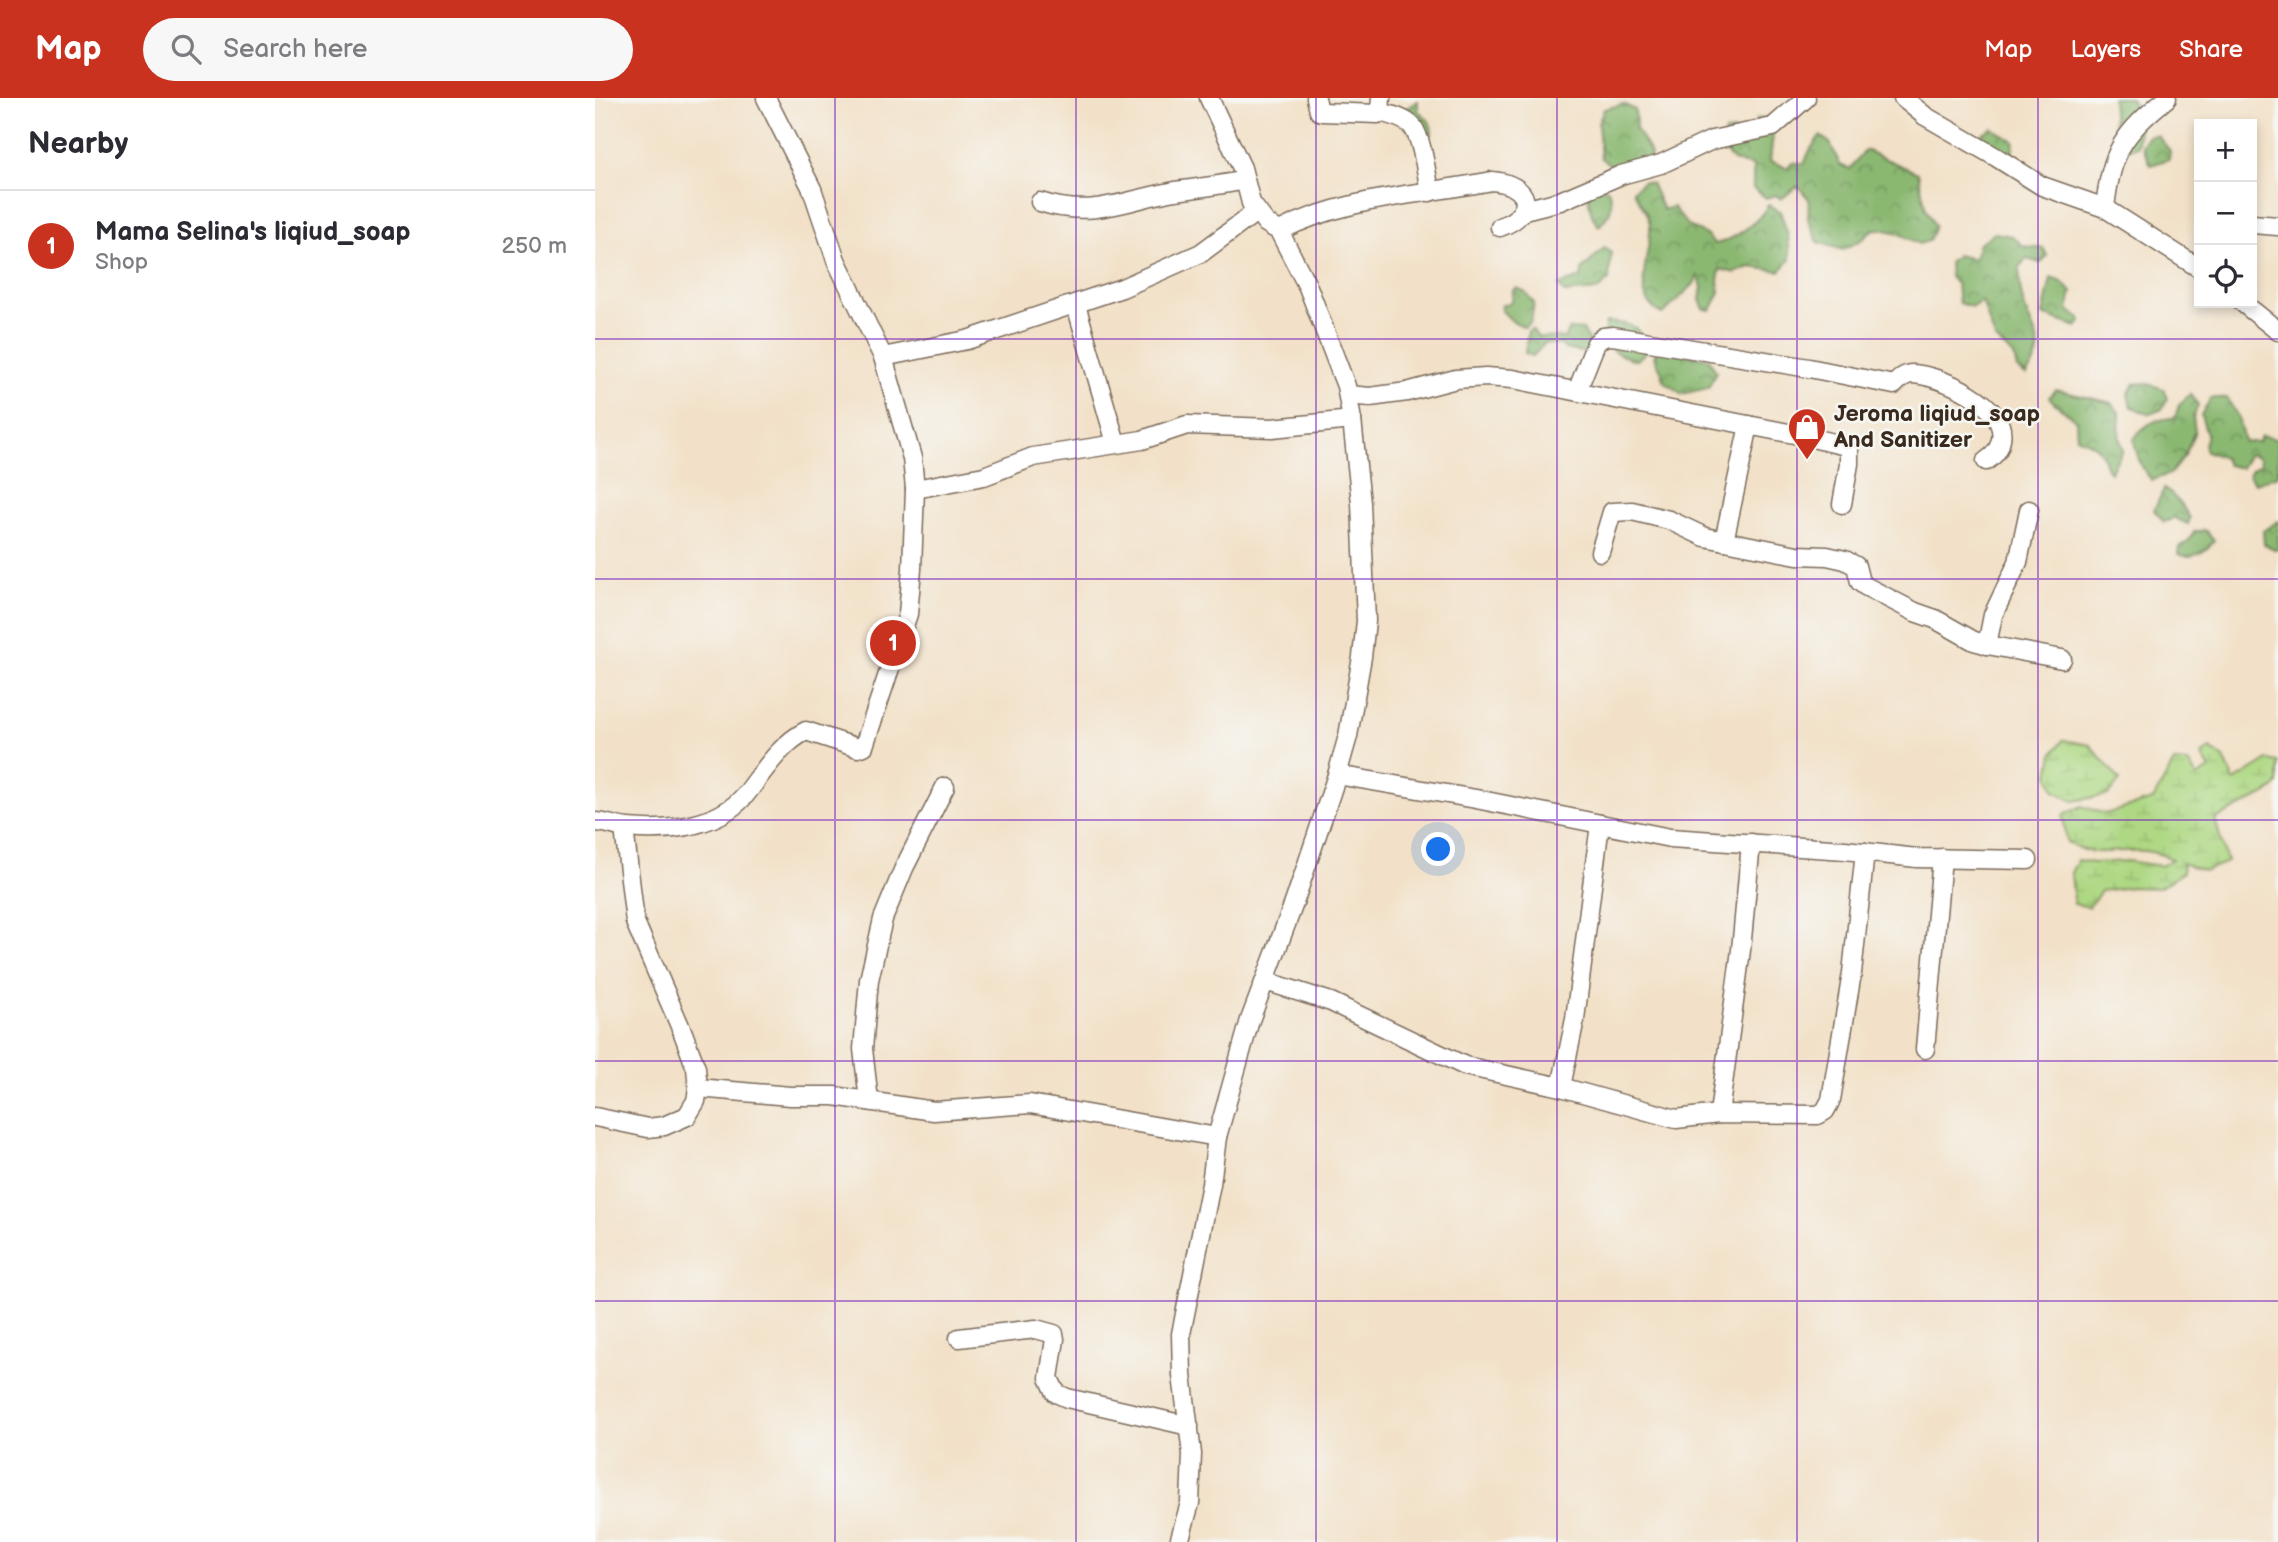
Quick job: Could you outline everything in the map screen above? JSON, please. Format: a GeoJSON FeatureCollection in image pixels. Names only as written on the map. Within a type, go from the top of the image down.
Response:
{"type":"FeatureCollection","features":[{"type":"Feature","properties":{"kind":"street"},"geometry":{"type":"LineString","coordinates":[[595,822],[606,822],[624,828],[663,828],[713,819],[730,811],[750,790],[760,773],[806,731],[858,748],[864,746],[908,614],[915,489],[912,458],[883,357],[836,260],[812,190],[766,98]]}},
{"type":"Feature","properties":{"kind":"street"},"geometry":{"type":"LineString","coordinates":[[1179,1542],[1190,1503],[1192,1454],[1182,1375],[1181,1334],[1211,1184],[1216,1137],[1251,1020],[1337,775],[1348,736],[1363,657],[1366,621],[1360,503],[1348,395],[1308,287],[1279,231],[1256,212],[1251,203],[1242,168],[1209,98]]}},
{"type":"Feature","properties":{"kind":"street"},"geometry":{"type":"LineString","coordinates":[[1317,98],[1319,111],[1322,112],[1378,114],[1380,105],[1412,125],[1421,149],[1430,192]]}},
{"type":"Feature","properties":{"kind":"street"},"geometry":{"type":"LineString","coordinates":[[1524,210],[1560,201],[1621,176],[1661,164],[1712,140],[1773,127],[1806,98]]}},
{"type":"Feature","properties":{"kind":"street"},"geometry":{"type":"LineString","coordinates":[[1903,98],[1925,116],[2042,186],[2105,208],[2194,264]]}},
{"type":"Feature","properties":{"kind":"street"},"geometry":{"type":"LineString","coordinates":[[2105,208],[2114,158],[2127,135],[2167,98]]}},
{"type":"Feature","properties":{"kind":"street"},"geometry":{"type":"LineString","coordinates":[[1040,202],[1076,210],[1097,209],[1245,180]]}},
{"type":"Feature","properties":{"kind":"street"},"geometry":{"type":"LineString","coordinates":[[1279,231],[1355,203],[1492,181],[1508,183],[1519,189],[1524,201],[1524,210],[1517,220],[1500,227]]}},
{"type":"Feature","properties":{"kind":"street"},"geometry":{"type":"LineString","coordinates":[[883,357],[967,340],[1122,288],[1201,253],[1256,212]]}},
{"type":"Feature","properties":{"kind":"street"},"geometry":{"type":"LineString","coordinates":[[2257,224],[2278,226]]}},
{"type":"Feature","properties":{"kind":"street"},"geometry":{"type":"LineString","coordinates":[[1076,305],[1116,443]]}},
{"type":"Feature","properties":{"kind":"street"},"geometry":{"type":"LineString","coordinates":[[2249,308],[2278,331]]}},
{"type":"Feature","properties":{"kind":"street"},"geometry":{"type":"LineString","coordinates":[[1577,391],[1596,343],[1603,337],[1613,336],[1809,368],[1894,385],[1904,376],[1911,374],[1944,381],[1984,402],[1999,418],[2003,430],[2001,443],[1993,456],[1986,461]]}},
{"type":"Feature","properties":{"kind":"street"},"geometry":{"type":"LineString","coordinates":[[1348,395],[1370,397],[1407,392],[1456,379],[1486,377],[1536,382],[1846,446],[1849,450],[1849,464],[1842,504]]}},
{"type":"Feature","properties":{"kind":"street"},"geometry":{"type":"LineString","coordinates":[[915,489],[984,477],[1033,457],[1142,440],[1187,425],[1272,428],[1352,420]]}},
{"type":"Feature","properties":{"kind":"street"},"geometry":{"type":"LineString","coordinates":[[1724,541],[1749,425]]}},
{"type":"Feature","properties":{"kind":"street"},"geometry":{"type":"LineString","coordinates":[[1987,645],[1993,615],[2018,562],[2029,510]]}},
{"type":"Feature","properties":{"kind":"street"},"geometry":{"type":"LineString","coordinates":[[1600,552],[1612,512],[1632,511],[1669,520],[1705,537],[1797,555],[1827,556],[1845,560],[1856,566],[1860,582],[1865,586],[1974,641],[2062,659]]}},
{"type":"Feature","properties":{"kind":"street"},"geometry":{"type":"LineString","coordinates":[[1337,775],[1670,838],[1917,858],[2028,860]]}},
{"type":"Feature","properties":{"kind":"street"},"geometry":{"type":"LineString","coordinates":[[869,1101],[863,1049],[869,980],[883,919],[904,868],[945,787]]}},
{"type":"Feature","properties":{"kind":"street"},"geometry":{"type":"LineString","coordinates":[[1561,1087],[1574,1019],[1600,824]]}},
{"type":"Feature","properties":{"kind":"street"},"geometry":{"type":"LineString","coordinates":[[595,1118],[648,1128],[664,1126],[687,1116],[697,1101],[696,1068],[635,922],[624,828]]}},
{"type":"Feature","properties":{"kind":"street"},"geometry":{"type":"LineString","coordinates":[[1719,1114],[1741,950],[1751,843]]}},
{"type":"Feature","properties":{"kind":"street"},"geometry":{"type":"LineString","coordinates":[[1265,981],[1331,1002],[1465,1066],[1561,1087],[1676,1119],[1719,1114],[1818,1115],[1829,1107],[1852,973],[1865,852]]}},
{"type":"Feature","properties":{"kind":"street"},"geometry":{"type":"LineString","coordinates":[[1926,1049],[1941,858]]}},
{"type":"Feature","properties":{"kind":"street"},"geometry":{"type":"LineString","coordinates":[[698,1088],[790,1096],[834,1096],[935,1111],[1030,1104],[1216,1137]]}},
{"type":"Feature","properties":{"kind":"street"},"geometry":{"type":"LineString","coordinates":[[959,1338],[1036,1329],[1048,1331],[1054,1334],[1055,1339],[1049,1378],[1056,1393],[1067,1398],[1189,1426]]}},
{"type":"Feature","properties":{"kind":"green space"},"geometry":{"type":"Polygon","coordinates":[[[2112,98],[2131,98],[2137,115],[2137,146],[2123,152],[2115,143],[2112,98]]]}},
{"type":"Feature","properties":{"kind":"green space"},"geometry":{"type":"Polygon","coordinates":[[[1418,101],[1418,111],[1428,121],[1432,130],[1432,134],[1423,143],[1402,124],[1405,109],[1418,101]]]}},
{"type":"Feature","properties":{"kind":"green space"},"geometry":{"type":"Polygon","coordinates":[[[1623,104],[1635,110],[1636,129],[1651,154],[1648,163],[1629,168],[1613,166],[1601,158],[1598,124],[1604,109],[1623,104]]]}},
{"type":"Feature","properties":{"kind":"green space"},"geometry":{"type":"Polygon","coordinates":[[[1766,118],[1773,135],[1770,161],[1787,168],[1792,162],[1804,164],[1820,136],[1830,143],[1840,165],[1850,169],[1865,150],[1918,173],[1926,209],[1935,226],[1929,241],[1919,244],[1897,233],[1873,229],[1864,238],[1843,250],[1818,242],[1808,219],[1809,199],[1798,186],[1781,199],[1776,195],[1766,198],[1753,188],[1753,166],[1733,161],[1722,147],[1725,132],[1734,131],[1748,142],[1755,137],[1756,119],[1766,118]]]}},
{"type":"Feature","properties":{"kind":"green space"},"geometry":{"type":"Polygon","coordinates":[[[1992,128],[2014,141],[2011,159],[1983,145],[1982,134],[1992,128]]]}},
{"type":"Feature","properties":{"kind":"green space"},"geometry":{"type":"Polygon","coordinates":[[[2157,135],[2170,151],[2169,159],[2151,165],[2142,146],[2148,136],[2157,135]]]}},
{"type":"Feature","properties":{"kind":"green space"},"geometry":{"type":"Polygon","coordinates":[[[1643,182],[1651,183],[1663,210],[1673,207],[1687,225],[1706,235],[1715,244],[1730,239],[1745,229],[1768,205],[1780,211],[1788,235],[1790,260],[1780,271],[1750,267],[1735,273],[1720,269],[1720,292],[1711,310],[1704,309],[1700,300],[1702,287],[1698,276],[1694,284],[1662,314],[1652,307],[1644,286],[1650,225],[1633,190],[1643,182]]]}},
{"type":"Feature","properties":{"kind":"green space"},"geometry":{"type":"Polygon","coordinates":[[[1589,185],[1608,189],[1610,195],[1611,209],[1599,226],[1590,207],[1589,185]]]}},
{"type":"Feature","properties":{"kind":"green space"},"geometry":{"type":"Polygon","coordinates":[[[1995,233],[2012,236],[2023,246],[2044,249],[2047,256],[2041,263],[2026,259],[2020,266],[2022,298],[2038,342],[2037,357],[2026,375],[2017,369],[2014,356],[1995,339],[1982,301],[1972,307],[1959,303],[1957,285],[1950,277],[1949,263],[1957,255],[1974,259],[1979,243],[1995,233]]]}},
{"type":"Feature","properties":{"kind":"green space"},"geometry":{"type":"Polygon","coordinates":[[[1605,247],[1611,253],[1609,280],[1598,290],[1564,293],[1559,285],[1581,278],[1582,270],[1605,247]]]}},
{"type":"Feature","properties":{"kind":"green space"},"geometry":{"type":"Polygon","coordinates":[[[2051,278],[2062,282],[2072,292],[2068,310],[2080,318],[2081,322],[2077,327],[2043,315],[2051,278]]]}},
{"type":"Feature","properties":{"kind":"green space"},"geometry":{"type":"Polygon","coordinates":[[[1517,288],[1524,291],[1534,303],[1531,321],[1525,327],[1512,321],[1501,310],[1502,305],[1512,302],[1513,290],[1517,288]]]}},
{"type":"Feature","properties":{"kind":"green space"},"geometry":{"type":"Polygon","coordinates":[[[1606,322],[1634,327],[1641,335],[1647,351],[1637,360],[1616,352],[1607,344],[1605,338],[1606,322]]]}},
{"type":"Feature","properties":{"kind":"green space"},"geometry":{"type":"Polygon","coordinates":[[[1532,329],[1538,337],[1564,338],[1570,329],[1583,330],[1590,343],[1586,353],[1545,343],[1533,356],[1525,353],[1528,331],[1532,329]]]}},
{"type":"Feature","properties":{"kind":"green space"},"geometry":{"type":"Polygon","coordinates":[[[1658,348],[1709,359],[1716,372],[1708,388],[1682,394],[1664,381],[1654,357],[1658,348]]]}},
{"type":"Feature","properties":{"kind":"green space"},"geometry":{"type":"Polygon","coordinates":[[[2145,383],[2164,389],[2168,399],[2161,410],[2147,414],[2131,406],[2128,395],[2134,384],[2145,383]]]}},
{"type":"Feature","properties":{"kind":"green space"},"geometry":{"type":"Polygon","coordinates":[[[2056,390],[2112,403],[2120,414],[2119,435],[2123,450],[2110,472],[2099,450],[2077,437],[2076,421],[2049,397],[2056,390]]]}},
{"type":"Feature","properties":{"kind":"green space"},"geometry":{"type":"Polygon","coordinates":[[[2190,394],[2198,405],[2193,418],[2195,431],[2185,455],[2170,474],[2152,480],[2140,461],[2134,439],[2151,423],[2175,418],[2179,405],[2190,394]]]}},
{"type":"Feature","properties":{"kind":"green space"},"geometry":{"type":"Polygon","coordinates":[[[2211,398],[2227,398],[2238,417],[2244,442],[2258,442],[2261,436],[2278,439],[2278,475],[2255,483],[2249,476],[2251,470],[2261,464],[2258,457],[2249,454],[2241,468],[2227,465],[2224,458],[2206,451],[2204,445],[2207,434],[2201,415],[2211,398]]]}},
{"type":"Feature","properties":{"kind":"green space"},"geometry":{"type":"Polygon","coordinates":[[[2164,489],[2184,509],[2190,518],[2188,524],[2175,518],[2164,522],[2154,510],[2164,489]]]}},
{"type":"Feature","properties":{"kind":"green space"},"geometry":{"type":"Polygon","coordinates":[[[2278,521],[2276,550],[2264,544],[2263,531],[2278,521]]]}},
{"type":"Feature","properties":{"kind":"green space"},"geometry":{"type":"Polygon","coordinates":[[[2205,530],[2214,541],[2207,549],[2188,556],[2178,554],[2179,547],[2188,542],[2194,532],[2205,530]]]}},
{"type":"Feature","properties":{"kind":"green space"},"geometry":{"type":"Polygon","coordinates":[[[2063,740],[2090,745],[2120,780],[2108,795],[2073,801],[2055,791],[2049,775],[2053,754],[2063,740]]]}},
{"type":"Feature","properties":{"kind":"green space"},"geometry":{"type":"Polygon","coordinates":[[[2210,749],[2224,758],[2234,781],[2268,760],[2278,762],[2278,784],[2266,794],[2215,819],[2227,862],[2205,871],[2182,863],[2183,872],[2159,888],[2131,887],[2101,891],[2089,907],[2074,904],[2071,873],[2077,860],[2093,863],[2127,861],[2161,866],[2172,859],[2142,851],[2087,851],[2067,842],[2063,815],[2082,806],[2105,814],[2153,800],[2174,762],[2188,763],[2197,777],[2210,769],[2201,755],[2210,749]]]}},
{"type":"Feature","properties":{"kind":"place","name":"Jeroma liqiud_soap And Sanitizer"},"geometry":{"type":"Point","coordinates":[1807,461]}},
{"type":"Feature","properties":{"kind":"place","name":"Mama Selina's liqiud_soap"},"geometry":{"type":"Point","coordinates":[893,643]}}]}
